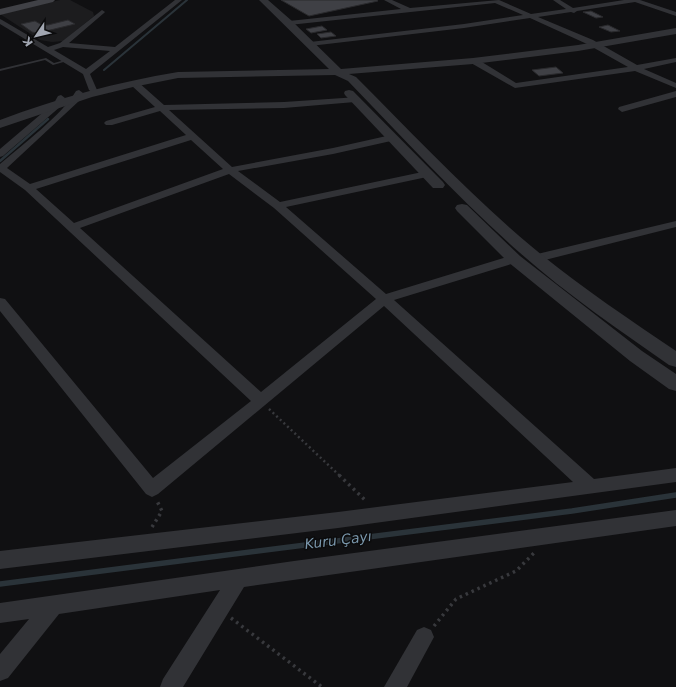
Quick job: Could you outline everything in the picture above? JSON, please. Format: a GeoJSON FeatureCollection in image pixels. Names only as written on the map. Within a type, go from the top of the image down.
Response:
{"type":"FeatureCollection","features":[{"type":"Feature","properties":{"kind":"main road"},"geometry":{"type":"LineString","coordinates":[[0,8],[33,0]]}},
{"type":"Feature","properties":{"kind":"main road"},"geometry":{"type":"LineString","coordinates":[[0,12],[50,0]]}},
{"type":"Feature","properties":{"kind":"street"},"geometry":{"type":"LineString","coordinates":[[86,73],[179,0]]}},
{"type":"Feature","properties":{"kind":"street"},"geometry":{"type":"LineString","coordinates":[[263,0],[289,23],[337,71],[352,79],[482,210],[537,258],[607,313],[676,360]]}},
{"type":"Feature","properties":{"kind":"street"},"geometry":{"type":"LineString","coordinates":[[387,0],[408,10]]}},
{"type":"Feature","properties":{"kind":"street"},"geometry":{"type":"LineString","coordinates":[[289,23],[495,0],[531,17],[594,43],[636,68],[676,86]]}},
{"type":"Feature","properties":{"kind":"street"},"geometry":{"type":"LineString","coordinates":[[556,0],[574,11]]}},
{"type":"Feature","properties":{"kind":"street"},"geometry":{"type":"LineString","coordinates":[[310,44],[531,17],[636,0],[676,14]]}},
{"type":"Feature","properties":{"kind":"street"},"geometry":{"type":"LineString","coordinates":[[426,8],[439,14]]}},
{"type":"Feature","properties":{"kind":"street"},"geometry":{"type":"LineString","coordinates":[[46,50],[63,44],[102,12]]}},
{"type":"Feature","properties":{"kind":"street"},"geometry":{"type":"LineString","coordinates":[[452,20],[464,26]]}},
{"type":"Feature","properties":{"kind":"street"},"geometry":{"type":"LineString","coordinates":[[0,21],[86,73],[95,92]]}},
{"type":"Feature","properties":{"kind":"street"},"geometry":{"type":"LineString","coordinates":[[0,118],[177,70],[337,71],[490,56],[594,43],[676,26]]}},
{"type":"Feature","properties":{"kind":"street"},"geometry":{"type":"LineString","coordinates":[[95,92],[178,75],[337,71],[474,61],[676,31]]}},
{"type":"Feature","properties":{"kind":"street"},"geometry":{"type":"LineString","coordinates":[[63,44],[118,49]]}},
{"type":"Feature","properties":{"kind":"street"},"geometry":{"type":"LineString","coordinates":[[474,61],[516,86],[636,68],[676,60]]}},
{"type":"Feature","properties":{"kind":"street"},"geometry":{"type":"LineString","coordinates":[[337,71],[337,81],[391,138],[514,259],[636,356],[676,384]]}},
{"type":"Feature","properties":{"kind":"street"},"geometry":{"type":"LineString","coordinates":[[135,84],[230,170],[278,206],[384,299],[591,487]]}},
{"type":"Feature","properties":{"kind":"street"},"geometry":{"type":"LineString","coordinates":[[622,109],[676,94]]}},
{"type":"Feature","properties":{"kind":"street"},"geometry":{"type":"LineString","coordinates":[[78,96],[43,131],[0,168],[29,188],[72,226],[176,324],[261,401]]}},
{"type":"Feature","properties":{"kind":"street"},"geometry":{"type":"LineString","coordinates":[[109,123],[162,108],[284,105],[355,99]]}},
{"type":"Feature","properties":{"kind":"street"},"geometry":{"type":"LineString","coordinates":[[0,124],[60,101]]}},
{"type":"Feature","properties":{"kind":"street"},"geometry":{"type":"LineString","coordinates":[[0,154],[60,101]]}},
{"type":"Feature","properties":{"kind":"street"},"geometry":{"type":"LineString","coordinates":[[29,188],[193,136]]}},
{"type":"Feature","properties":{"kind":"street"},"geometry":{"type":"LineString","coordinates":[[72,226],[230,170],[333,151],[391,138]]}},
{"type":"Feature","properties":{"kind":"street"},"geometry":{"type":"LineString","coordinates":[[278,206],[427,174]]}},
{"type":"Feature","properties":{"kind":"street"},"geometry":{"type":"LineString","coordinates":[[537,258],[676,224]]}},
{"type":"Feature","properties":{"kind":"street"},"geometry":{"type":"LineString","coordinates":[[0,302],[152,489],[384,299],[514,259]]}},
{"type":"Feature","properties":{"kind":"street"},"geometry":{"type":"LineString","coordinates":[[0,560],[142,544],[676,475]]}},
{"type":"Feature","properties":{"kind":"street"},"geometry":{"type":"LineString","coordinates":[[0,613],[238,578],[676,518]]}},
{"type":"Feature","properties":{"kind":"street"},"geometry":{"type":"LineString","coordinates":[[171,687],[238,578]]}},
{"type":"Feature","properties":{"kind":"street"},"geometry":{"type":"LineString","coordinates":[[0,670],[53,606]]}},
{"type":"Feature","properties":{"kind":"street"},"geometry":{"type":"LineString","coordinates":[[395,687],[424,637]]}},
{"type":"Feature","properties":{"kind":"lane"},"geometry":{"type":"LineString","coordinates":[[0,70],[46,60],[53,64],[65,61]]}},
{"type":"Feature","properties":{"kind":"path"},"geometry":{"type":"LineString","coordinates":[[261,401],[379,514]]}},
{"type":"Feature","properties":{"kind":"path"},"geometry":{"type":"LineString","coordinates":[[142,544],[162,511],[152,489]]}},
{"type":"Feature","properties":{"kind":"path"},"geometry":{"type":"LineString","coordinates":[[424,637],[456,599],[516,571],[549,536]]}},
{"type":"Feature","properties":{"kind":"path"},"geometry":{"type":"LineString","coordinates":[[219,609],[322,687]]}},
{"type":"Feature","properties":{"kind":"shaded area"},"geometry":{"type":"Polygon","coordinates":[[[60,0],[70,0],[93,12],[94,16],[63,41],[52,42],[40,40],[0,14],[60,0]]]}},
{"type":"Feature","properties":{"kind":"building"},"geometry":{"type":"Polygon","coordinates":[[[281,0],[377,0],[378,1],[309,16],[281,0]]]}},
{"type":"Feature","properties":{"kind":"building"},"geometry":{"type":"Polygon","coordinates":[[[591,11],[603,17],[596,18],[583,12],[591,11]]]}},
{"type":"Feature","properties":{"kind":"building"},"geometry":{"type":"Polygon","coordinates":[[[68,20],[75,24],[38,33],[32,32],[21,24],[35,21],[42,25],[48,25],[68,20]]]}},
{"type":"Feature","properties":{"kind":"building"},"geometry":{"type":"Polygon","coordinates":[[[608,25],[620,31],[611,32],[599,27],[608,25]]]}},
{"type":"Feature","properties":{"kind":"building"},"geometry":{"type":"Polygon","coordinates":[[[322,26],[327,30],[311,33],[306,29],[322,26]]]}},
{"type":"Feature","properties":{"kind":"building"},"geometry":{"type":"Polygon","coordinates":[[[331,32],[336,36],[321,38],[317,34],[331,32]]]}},
{"type":"Feature","properties":{"kind":"building"},"geometry":{"type":"Polygon","coordinates":[[[556,67],[563,73],[539,76],[532,70],[556,67]]]}},
{"type":"Feature","properties":{"kind":"waterway"},"geometry":{"type":"LineString","coordinates":[[104,70],[187,0]]}},
{"type":"Feature","properties":{"kind":"waterway"},"geometry":{"type":"LineString","coordinates":[[0,161],[48,119]]}},
{"type":"Feature","properties":{"kind":"waterway","name":"Kuru Çayı"},"geometry":{"type":"LineString","coordinates":[[0,584],[572,511],[676,495]]}}]}
